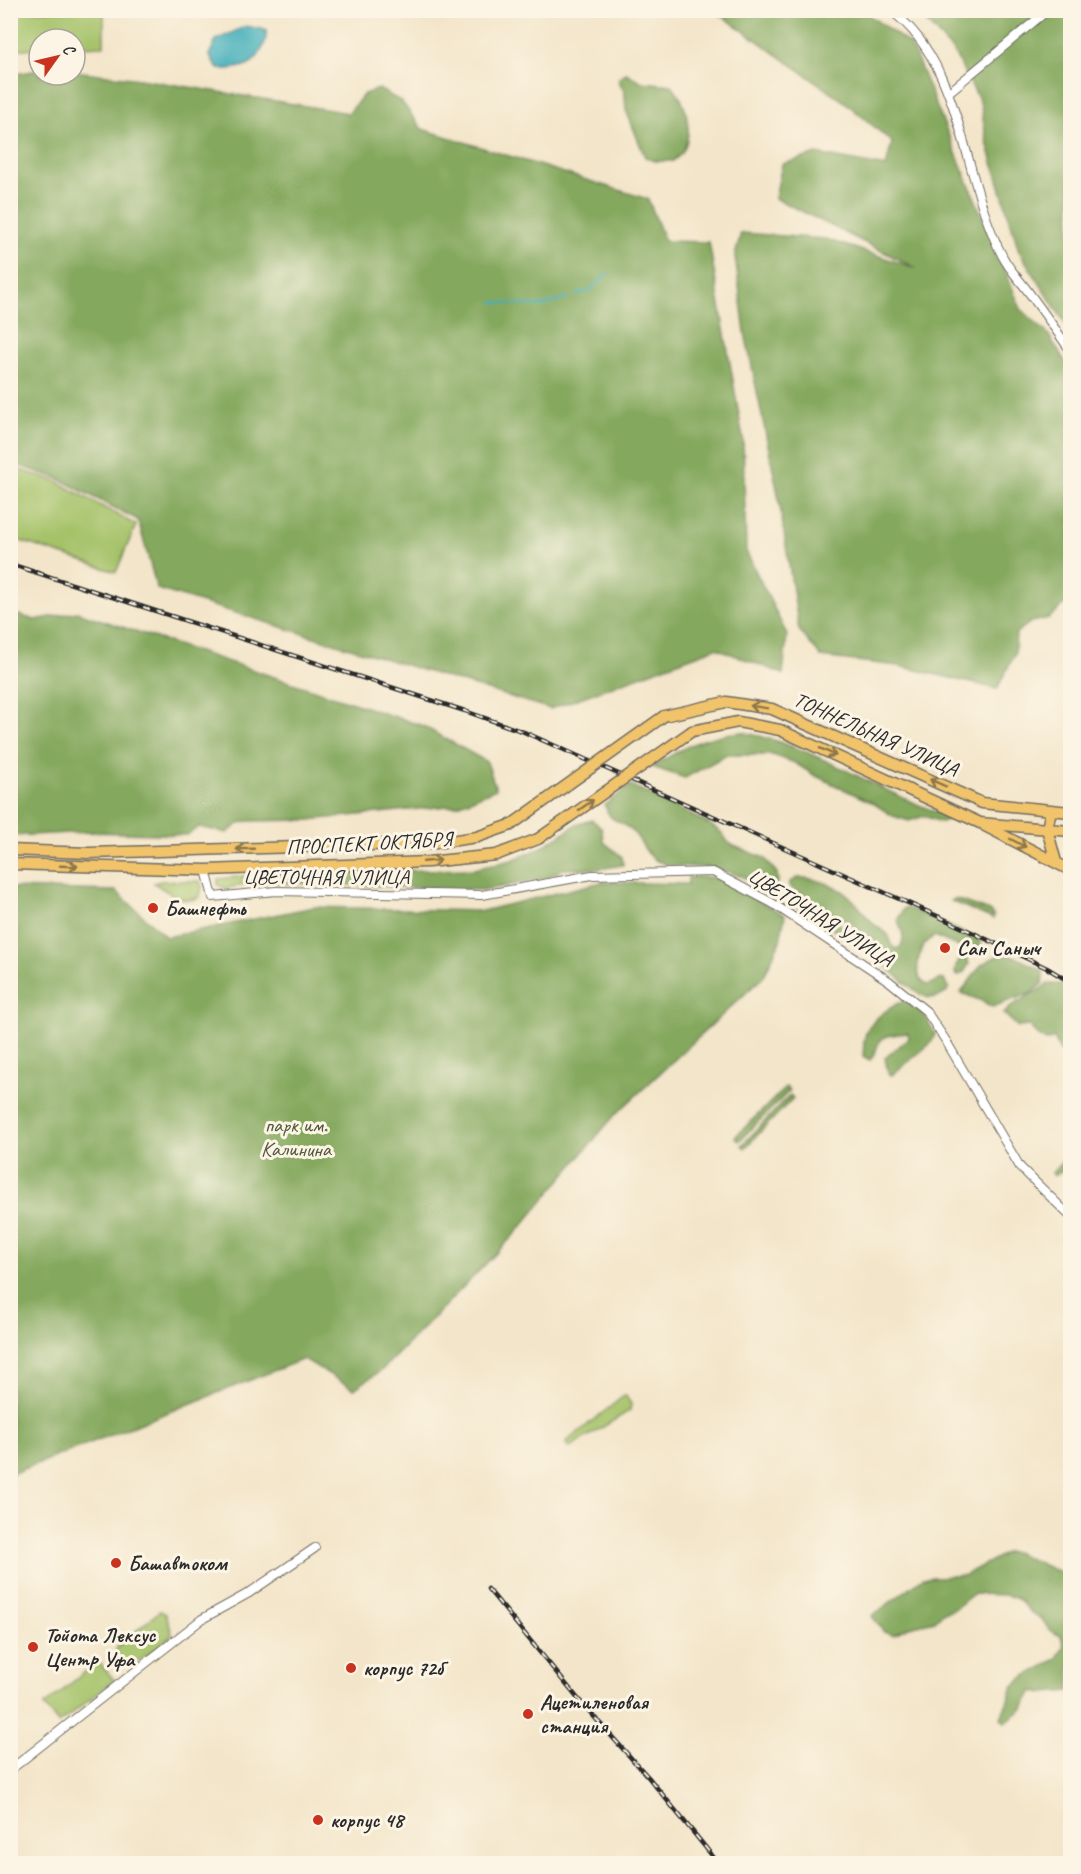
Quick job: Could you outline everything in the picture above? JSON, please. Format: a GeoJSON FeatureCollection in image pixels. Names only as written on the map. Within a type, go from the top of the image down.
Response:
{"type":"FeatureCollection","features":[{"type":"Feature","properties":{"kind":"main road","name":"ТОННЕЛЬНАЯ УЛИЦА"},"geometry":{"type":"LineString","coordinates":[[664,716],[726,702],[772,709],[982,803],[1071,812]]}},
{"type":"Feature","properties":{"kind":"main road","name":"ПРОСПЕКТ ОКТЯБРЯ"},"geometry":{"type":"LineString","coordinates":[[10,850],[89,853],[436,843],[477,837],[511,825],[664,716]]}},
{"type":"Feature","properties":{"kind":"main road","name":"ТОННЕЛЬНАЯ УЛИЦА"},"geometry":{"type":"LineString","coordinates":[[692,731],[738,722],[780,730],[980,823],[1071,831]]}},
{"type":"Feature","properties":{"kind":"main road","name":"ПРОСПЕКТ ОКТЯБРЯ"},"geometry":{"type":"LineString","coordinates":[[10,864],[206,870],[440,861],[496,855],[538,839],[692,731]]}},
{"type":"Feature","properties":{"kind":"main road"},"geometry":{"type":"LineString","coordinates":[[1051,810],[1047,829],[1056,862]]}},
{"type":"Feature","properties":{"kind":"main road"},"geometry":{"type":"LineString","coordinates":[[980,823],[1071,870]]}},
{"type":"Feature","properties":{"kind":"street"},"geometry":{"type":"LineString","coordinates":[[890,10],[903,20],[929,52],[948,93],[983,206],[1003,257],[1071,350]]}},
{"type":"Feature","properties":{"kind":"street"},"geometry":{"type":"LineString","coordinates":[[948,93],[1048,10]]}},
{"type":"Feature","properties":{"kind":"street","name":"ЦВЕТОЧНАЯ УЛИЦА"},"geometry":{"type":"LineString","coordinates":[[206,870],[213,897],[276,891],[482,895],[592,875],[713,872],[772,903],[889,981],[926,1011],[1020,1167],[1071,1216]]}},
{"type":"Feature","properties":{"kind":"street"},"geometry":{"type":"LineString","coordinates":[[10,1770],[202,1619],[249,1593],[315,1548]]}},
{"type":"Feature","properties":{"kind":"green space"},"geometry":{"type":"Polygon","coordinates":[[[10,11],[104,11],[104,46],[87,47],[87,27],[27,27],[27,49],[11,50],[10,11]]]}},
{"type":"Feature","properties":{"kind":"green space"},"geometry":{"type":"Polygon","coordinates":[[[715,11],[863,11],[911,45],[1021,309],[1048,334],[1070,369],[1070,604],[1067,602],[1049,618],[1031,622],[1016,633],[1015,654],[997,689],[899,666],[821,657],[799,630],[778,494],[745,333],[735,256],[741,233],[826,239],[916,268],[775,198],[782,164],[817,154],[886,167],[892,142],[846,103],[715,11]]]}},
{"type":"Feature","properties":{"kind":"green space"},"geometry":{"type":"Polygon","coordinates":[[[916,11],[1070,11],[1070,331],[1019,251],[987,142],[980,101],[952,50],[916,11]]]}},
{"type":"Feature","properties":{"kind":"green space"},"geometry":{"type":"Polygon","coordinates":[[[27,72],[27,87],[87,87],[87,72],[349,113],[364,94],[379,89],[402,102],[422,129],[648,199],[665,241],[709,242],[743,438],[746,551],[787,635],[783,674],[716,648],[550,709],[157,589],[138,520],[57,478],[11,463],[11,75],[27,72]]]}},
{"type":"Feature","properties":{"kind":"green space"},"geometry":{"type":"Polygon","coordinates":[[[626,73],[642,82],[672,85],[677,92],[685,108],[688,134],[683,151],[673,161],[655,161],[645,157],[626,110],[625,94],[618,79],[626,73]]]}},
{"type":"Feature","properties":{"kind":"green space"},"geometry":{"type":"Polygon","coordinates":[[[10,467],[56,481],[136,525],[116,572],[11,538],[10,467]]]}},
{"type":"Feature","properties":{"kind":"green space"},"geometry":{"type":"Polygon","coordinates":[[[77,612],[423,726],[487,762],[496,789],[458,805],[309,820],[248,821],[240,823],[227,833],[199,827],[187,835],[89,832],[11,836],[11,615],[12,613],[35,620],[77,612]]]}},
{"type":"Feature","properties":{"kind":"green space"},"geometry":{"type":"Polygon","coordinates":[[[742,732],[796,748],[947,816],[947,820],[941,822],[924,816],[909,821],[893,816],[873,803],[814,775],[795,763],[773,755],[726,755],[685,778],[652,767],[705,739],[742,732]]]}},
{"type":"Feature","properties":{"kind":"green space"},"geometry":{"type":"Polygon","coordinates":[[[631,785],[709,824],[722,833],[734,846],[764,858],[777,873],[778,881],[774,887],[720,870],[670,865],[657,861],[634,833],[610,816],[607,811],[605,805],[631,785]]]}},
{"type":"Feature","properties":{"kind":"green space"},"geometry":{"type":"Polygon","coordinates":[[[592,820],[601,827],[604,842],[622,857],[623,865],[599,869],[562,869],[547,878],[486,890],[266,882],[261,879],[262,874],[474,869],[512,860],[539,849],[577,824],[592,820]]]}},
{"type":"Feature","properties":{"kind":"green space"},"geometry":{"type":"Polygon","coordinates":[[[262,874],[261,879],[227,889],[218,885],[218,879],[262,874]]]}},
{"type":"Feature","properties":{"kind":"green space","name":"парк им. Калинина"},"geometry":{"type":"Polygon","coordinates":[[[688,877],[714,877],[785,915],[780,941],[764,976],[613,1117],[516,1233],[382,1370],[354,1389],[304,1359],[11,1474],[11,888],[116,891],[166,937],[314,907],[482,911],[602,882],[688,884],[688,877]]]}},
{"type":"Feature","properties":{"kind":"green space"},"geometry":{"type":"Polygon","coordinates":[[[797,878],[826,883],[847,894],[871,921],[887,934],[894,948],[900,948],[902,943],[903,936],[898,919],[904,908],[912,909],[978,939],[981,943],[978,950],[971,952],[934,936],[929,940],[921,952],[918,972],[925,984],[929,985],[941,979],[949,988],[945,994],[938,997],[924,996],[905,983],[871,953],[877,946],[873,938],[864,935],[853,925],[790,887],[790,882],[797,878]]]}},
{"type":"Feature","properties":{"kind":"green space"},"geometry":{"type":"Polygon","coordinates":[[[200,881],[202,886],[200,897],[188,900],[176,897],[154,883],[200,881]]]}},
{"type":"Feature","properties":{"kind":"green space"},"geometry":{"type":"Polygon","coordinates":[[[792,898],[798,898],[857,935],[859,942],[855,944],[792,903],[792,898]]]}},
{"type":"Feature","properties":{"kind":"green space"},"geometry":{"type":"Polygon","coordinates":[[[955,899],[989,911],[994,916],[993,919],[951,901],[955,899]]]}},
{"type":"Feature","properties":{"kind":"green space"},"geometry":{"type":"Polygon","coordinates":[[[1000,954],[1014,956],[1043,971],[1043,983],[1031,993],[992,1007],[961,993],[981,965],[1000,954]]]}},
{"type":"Feature","properties":{"kind":"green space"},"geometry":{"type":"Polygon","coordinates":[[[963,956],[966,956],[969,964],[964,972],[957,976],[955,974],[956,965],[963,956]]]}},
{"type":"Feature","properties":{"kind":"green space"},"geometry":{"type":"Polygon","coordinates":[[[1048,984],[1061,984],[1070,989],[1070,1059],[1060,1051],[1054,1038],[1046,1041],[1030,1026],[1018,1027],[1004,1014],[1019,1001],[1048,984]]]}},
{"type":"Feature","properties":{"kind":"green space"},"geometry":{"type":"Polygon","coordinates":[[[906,1000],[925,1016],[935,1034],[931,1043],[892,1075],[888,1073],[885,1058],[909,1038],[908,1033],[881,1039],[870,1060],[863,1056],[864,1040],[870,1026],[879,1016],[906,1000]]]}},
{"type":"Feature","properties":{"kind":"green space"},"geometry":{"type":"Polygon","coordinates":[[[786,1087],[790,1090],[739,1141],[735,1137],[786,1087]]]}},
{"type":"Feature","properties":{"kind":"green space"},"geometry":{"type":"Polygon","coordinates":[[[790,1095],[793,1098],[745,1148],[742,1145],[790,1095]]]}},
{"type":"Feature","properties":{"kind":"green space"},"geometry":{"type":"Polygon","coordinates":[[[1070,1153],[1070,1166],[1054,1175],[1052,1173],[1070,1153]]]}},
{"type":"Feature","properties":{"kind":"green space"},"geometry":{"type":"Polygon","coordinates":[[[625,1395],[631,1404],[630,1410],[572,1446],[569,1447],[566,1444],[566,1442],[625,1395]]]}},
{"type":"Feature","properties":{"kind":"green space"},"geometry":{"type":"Polygon","coordinates":[[[1007,1552],[1015,1552],[1070,1577],[1070,1691],[1044,1693],[1033,1691],[1022,1710],[1005,1722],[1001,1718],[1013,1687],[1021,1679],[1056,1659],[1064,1647],[1061,1636],[1049,1630],[1042,1619],[1030,1612],[1018,1599],[1005,1595],[973,1594],[953,1610],[942,1613],[935,1621],[909,1627],[893,1635],[884,1632],[872,1616],[923,1578],[965,1575],[1007,1552]]]}},
{"type":"Feature","properties":{"kind":"green space"},"geometry":{"type":"Polygon","coordinates":[[[160,1611],[166,1614],[171,1636],[133,1666],[126,1664],[116,1653],[117,1647],[160,1611]]]}},
{"type":"Feature","properties":{"kind":"green space"},"geometry":{"type":"Polygon","coordinates":[[[98,1661],[114,1680],[59,1724],[44,1706],[98,1661]]]}},
{"type":"Feature","properties":{"kind":"water"},"geometry":{"type":"Polygon","coordinates":[[[246,26],[266,30],[265,43],[260,53],[248,65],[218,69],[209,55],[216,40],[246,26]]]}},
{"type":"Feature","properties":{"kind":"waterway"},"geometry":{"type":"LineString","coordinates":[[576,295],[589,291],[608,273]]}},
{"type":"Feature","properties":{"kind":"waterway"},"geometry":{"type":"LineString","coordinates":[[493,302],[542,306],[568,298]]}},
{"type":"Feature","properties":{"kind":"railway"},"geometry":{"type":"LineString","coordinates":[[10,564],[524,732],[944,919],[1047,968],[1070,982]]}},
{"type":"Feature","properties":{"kind":"railway"},"geometry":{"type":"LineString","coordinates":[[488,1589],[719,1864]]}},
{"type":"Feature","properties":{"kind":"place","name":"Башнефть"},"geometry":{"type":"Point","coordinates":[153,908]}},
{"type":"Feature","properties":{"kind":"place","name":"Сан Саныч"},"geometry":{"type":"Point","coordinates":[945,948]}},
{"type":"Feature","properties":{"kind":"place","name":"Башавтоком"},"geometry":{"type":"Point","coordinates":[116,1563]}},
{"type":"Feature","properties":{"kind":"place","name":"Тойота Лексус Центр Уфа"},"geometry":{"type":"Point","coordinates":[33,1647]}},
{"type":"Feature","properties":{"kind":"place","name":"корпус 72б"},"geometry":{"type":"Point","coordinates":[351,1668]}},
{"type":"Feature","properties":{"kind":"place","name":"Ацетиленовая станция"},"geometry":{"type":"Point","coordinates":[528,1714]}},
{"type":"Feature","properties":{"kind":"place","name":"корпус 48"},"geometry":{"type":"Point","coordinates":[318,1820]}}]}
